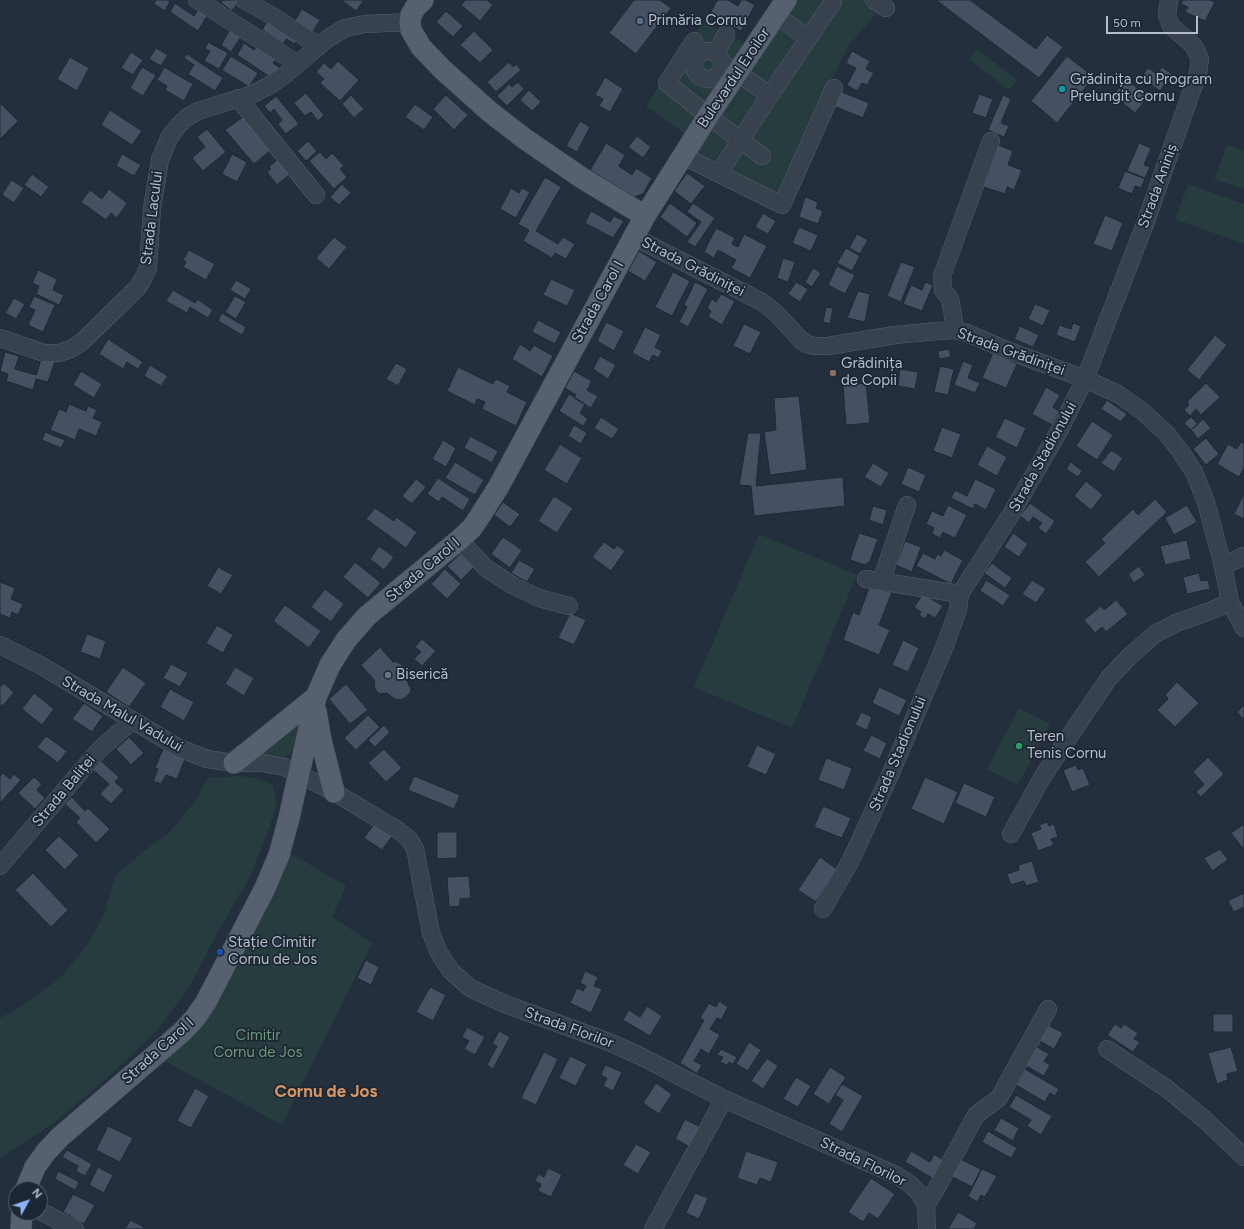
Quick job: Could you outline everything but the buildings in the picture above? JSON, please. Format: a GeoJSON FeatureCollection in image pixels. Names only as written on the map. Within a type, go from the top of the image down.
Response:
{"type":"FeatureCollection","features":[{"type":"Feature","properties":{"kind":"main road"},"geometry":{"type":"LineString","coordinates":[[423,0],[415,8],[410,22],[415,38],[430,57],[503,123],[544,153],[645,216]]}},
{"type":"Feature","properties":{"kind":"main road","name":"Bulevardul Eroilor"},"geometry":{"type":"LineString","coordinates":[[645,216],[708,116],[725,63],[781,8]]}},
{"type":"Feature","properties":{"kind":"main road","name":"Strada Carol I"},"geometry":{"type":"LineString","coordinates":[[29,1181],[35,1167],[60,1137],[182,1032],[195,1018],[206,1002],[274,869],[286,831],[316,697],[330,665],[356,628],[367,616],[472,528],[499,486],[645,216]]}},
{"type":"Feature","properties":{"kind":"main road"},"geometry":{"type":"LineString","coordinates":[[234,763],[316,697]]}},
{"type":"Feature","properties":{"kind":"main road"},"geometry":{"type":"LineString","coordinates":[[316,697],[317,719],[334,792]]}},
{"type":"Feature","properties":{"kind":"street"},"geometry":{"type":"LineString","coordinates":[[197,0],[298,64]]}},
{"type":"Feature","properties":{"kind":"street"},"geometry":{"type":"LineString","coordinates":[[244,0],[272,14],[319,46]]}},
{"type":"Feature","properties":{"kind":"street","name":"Strada Aniniș"},"geometry":{"type":"LineString","coordinates":[[1085,379],[1145,224],[1198,73],[1200,59],[1194,46],[1171,26],[1167,15],[1169,0]]}},
{"type":"Feature","properties":{"kind":"street"},"geometry":{"type":"LineString","coordinates":[[721,170],[808,38],[837,1]]}},
{"type":"Feature","properties":{"kind":"street"},"geometry":{"type":"LineString","coordinates":[[781,8],[808,38]]}},
{"type":"Feature","properties":{"kind":"street","name":"Strada Lacului"},"geometry":{"type":"LineString","coordinates":[[0,338],[44,353],[58,353],[65,351],[83,341],[128,298],[141,282],[148,268],[155,182],[160,160],[169,138],[181,123],[198,111],[253,94],[272,84],[319,46],[345,28],[365,24],[410,22]]}},
{"type":"Feature","properties":{"kind":"street"},"geometry":{"type":"LineString","coordinates":[[725,63],[726,34]]}},
{"type":"Feature","properties":{"kind":"street"},"geometry":{"type":"LineString","coordinates":[[694,41],[668,83],[708,116],[762,156]]}},
{"type":"Feature","properties":{"kind":"street"},"geometry":{"type":"LineString","coordinates":[[683,96],[699,75],[694,67],[696,57],[706,51],[770,95]]}},
{"type":"Feature","properties":{"kind":"street"},"geometry":{"type":"LineString","coordinates":[[683,156],[782,204],[834,88]]}},
{"type":"Feature","properties":{"kind":"street"},"geometry":{"type":"LineString","coordinates":[[238,98],[316,195]]}},
{"type":"Feature","properties":{"kind":"street"},"geometry":{"type":"LineString","coordinates":[[955,330],[950,299],[943,290],[942,276],[991,141]]}},
{"type":"Feature","properties":{"kind":"street","name":"Strada Grădiniței"},"geometry":{"type":"LineString","coordinates":[[634,236],[762,302],[776,313],[801,340],[807,344],[814,346],[828,346],[910,334],[955,330],[967,333],[1009,351],[1085,379],[1109,389],[1130,402],[1167,434],[1194,472],[1206,502],[1223,566],[1230,602],[1244,628]]}},
{"type":"Feature","properties":{"kind":"street","name":"Strada Stadionului"},"geometry":{"type":"LineString","coordinates":[[823,909],[851,860],[890,775],[944,648],[958,610],[960,594],[1010,516],[1059,431],[1085,379]]}},
{"type":"Feature","properties":{"kind":"street"},"geometry":{"type":"LineString","coordinates":[[907,505],[873,581],[960,594]]}},
{"type":"Feature","properties":{"kind":"street"},"geometry":{"type":"LineString","coordinates":[[459,540],[486,568],[512,585],[539,598],[568,606]]}},
{"type":"Feature","properties":{"kind":"street"},"geometry":{"type":"LineString","coordinates":[[1223,566],[1244,556]]}},
{"type":"Feature","properties":{"kind":"street"},"geometry":{"type":"LineString","coordinates":[[1011,834],[1043,776],[1109,678],[1130,656],[1155,634],[1176,623],[1230,602]]}},
{"type":"Feature","properties":{"kind":"street","name":"Strada Malul Vadului"},"geometry":{"type":"LineString","coordinates":[[0,644],[40,665],[179,748],[207,758],[234,763],[262,763],[284,766],[298,772]]}},
{"type":"Feature","properties":{"kind":"street","name":"Strada Baliței"},"geometry":{"type":"LineString","coordinates":[[0,866],[100,749],[132,721]]}},
{"type":"Feature","properties":{"kind":"street","name":"Strada Florilor"},"geometry":{"type":"LineString","coordinates":[[298,772],[399,831],[409,839],[415,849],[431,933],[439,953],[451,971],[470,988],[505,1004],[609,1042],[638,1055],[724,1099],[896,1175],[914,1188],[926,1205]]}},
{"type":"Feature","properties":{"kind":"street"},"geometry":{"type":"LineString","coordinates":[[927,1229],[926,1205],[976,1115],[999,1098],[1048,1009]]}},
{"type":"Feature","properties":{"kind":"street"},"geometry":{"type":"LineString","coordinates":[[1108,1049],[1166,1088],[1204,1120],[1244,1157]]}},
{"type":"Feature","properties":{"kind":"street"},"geometry":{"type":"LineString","coordinates":[[653,1229],[724,1099]]}},
{"type":"Feature","properties":{"kind":"street"},"geometry":{"type":"LineString","coordinates":[[48,1215],[75,1229]]}},
{"type":"Feature","properties":{"kind":"green space"},"geometry":{"type":"Polygon","coordinates":[[[795,0],[889,0],[848,45],[777,198],[688,156],[795,0]]]}},
{"type":"Feature","properties":{"kind":"green space"},"geometry":{"type":"Polygon","coordinates":[[[703,22],[748,44],[688,136],[646,106],[703,22]]]}},
{"type":"Feature","properties":{"kind":"green space"},"geometry":{"type":"Polygon","coordinates":[[[977,49],[1017,80],[1009,90],[969,59],[977,49]]]}},
{"type":"Feature","properties":{"kind":"green space"},"geometry":{"type":"Polygon","coordinates":[[[1227,145],[1244,151],[1244,189],[1215,179],[1227,145]]]}},
{"type":"Feature","properties":{"kind":"green space"},"geometry":{"type":"Polygon","coordinates":[[[1188,184],[1244,204],[1244,244],[1175,219],[1188,184]]]}},
{"type":"Feature","properties":{"kind":"green space"},"geometry":{"type":"Polygon","coordinates":[[[759,534],[857,575],[792,728],[694,687],[759,534]]]}},
{"type":"Feature","properties":{"kind":"green space","name":"Teren Tenis Cornu"},"geometry":{"type":"Polygon","coordinates":[[[1019,708],[1050,724],[1018,785],[987,769],[1019,708]]]}},
{"type":"Feature","properties":{"kind":"green space"},"geometry":{"type":"Polygon","coordinates":[[[300,720],[292,751],[285,758],[251,755],[300,720]]]}},
{"type":"Feature","properties":{"kind":"green space"},"geometry":{"type":"Polygon","coordinates":[[[235,776],[257,778],[273,785],[277,804],[250,877],[216,935],[190,986],[156,1032],[106,1079],[54,1123],[0,1158],[0,1018],[19,1008],[60,978],[88,944],[105,912],[115,876],[144,851],[168,834],[196,800],[208,778],[235,776]]]}},
{"type":"Feature","properties":{"kind":"green space","name":"Cimitir Cornu de Jos"},"geometry":{"type":"Polygon","coordinates":[[[290,853],[346,886],[332,917],[372,943],[282,1125],[165,1061],[216,1006],[290,853]]]}},
{"type":"Feature","properties":{"kind":"place","name":"Primăria Cornu"},"geometry":{"type":"Point","coordinates":[640,21]}},
{"type":"Feature","properties":{"kind":"place","name":"Grădinița cu Program Prelungit Cornu"},"geometry":{"type":"Point","coordinates":[1062,89]}},
{"type":"Feature","properties":{"kind":"place","name":"Grădinița de Copii"},"geometry":{"type":"Point","coordinates":[833,373]}},
{"type":"Feature","properties":{"kind":"place","name":"Biserică"},"geometry":{"type":"Point","coordinates":[388,675]}},
{"type":"Feature","properties":{"kind":"place","name":"Teren Tenis Cornu"},"geometry":{"type":"Point","coordinates":[1019,746]}},
{"type":"Feature","properties":{"kind":"place","name":"Stație Cimitir Cornu de Jos"},"geometry":{"type":"Point","coordinates":[220,952]}},
{"type":"Feature","properties":{"kind":"district","name":"Cornu de Jos"},"geometry":{"type":"Point","coordinates":[326,1092]}}]}
